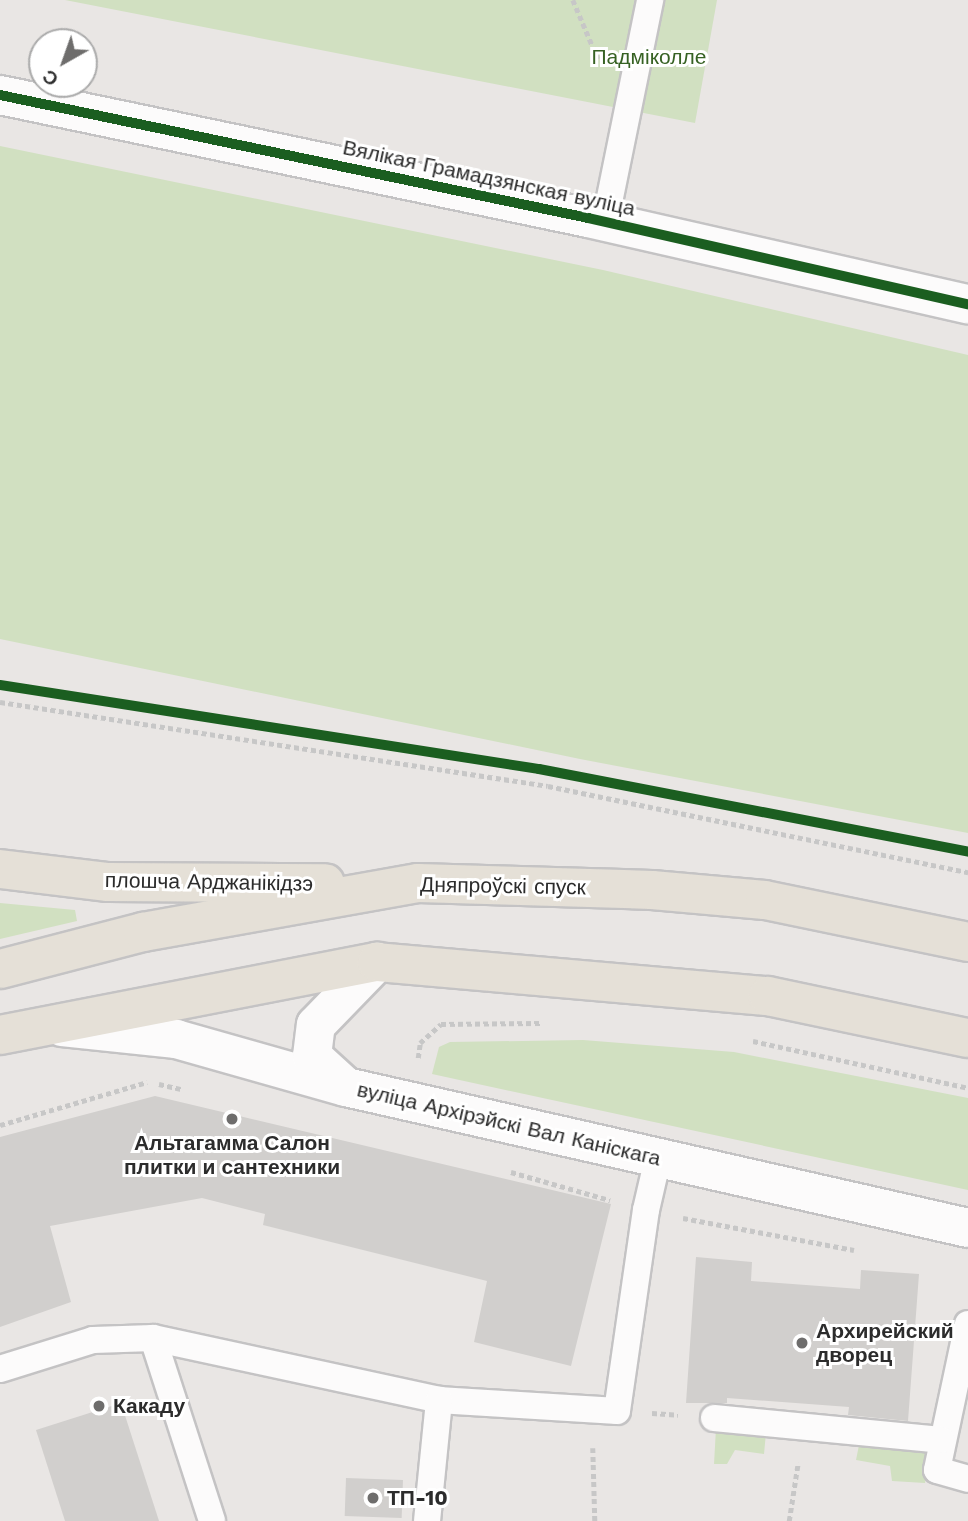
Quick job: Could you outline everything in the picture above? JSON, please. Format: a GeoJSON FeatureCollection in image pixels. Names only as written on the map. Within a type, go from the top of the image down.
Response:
{"type":"FeatureCollection","features":[{"type":"Feature","properties":{"kind":"main road","name":"плошча Арджанікідзэ"},"geometry":{"type":"LineString","coordinates":[[0,869],[108,882],[418,883]]}},
{"type":"Feature","properties":{"kind":"main road","name":"Дняпроўскі спуск"},"geometry":{"type":"LineString","coordinates":[[0,969],[144,932],[418,883],[652,890],[765,900],[968,942]]}},
{"type":"Feature","properties":{"kind":"main road"},"geometry":{"type":"LineString","coordinates":[[0,1035],[377,962],[768,996],[968,1038]]}},
{"type":"Feature","properties":{"kind":"street","name":"Вялікая Грамадзянская вуліца"},"geometry":{"type":"LineString","coordinates":[[0,95],[605,222],[968,304]]}},
{"type":"Feature","properties":{"kind":"street"},"geometry":{"type":"LineString","coordinates":[[346,1087],[312,1056],[316,1025],[377,962]]}},
{"type":"Feature","properties":{"kind":"street","name":"вуліца Архірэйскі Вал Каніскага"},"geometry":{"type":"LineString","coordinates":[[50,1026],[176,1040],[346,1087],[968,1228]]}},
{"type":"Feature","properties":{"kind":"lane"},"geometry":{"type":"LineString","coordinates":[[605,222],[650,0]]}},
{"type":"Feature","properties":{"kind":"lane"},"geometry":{"type":"LineString","coordinates":[[0,1369],[93,1340],[153,1338],[439,1400],[617,1411],[646,1210],[658,1158]]}},
{"type":"Feature","properties":{"kind":"lane"},"geometry":{"type":"LineString","coordinates":[[968,1324],[941,1440],[937,1469],[968,1479]]}},
{"type":"Feature","properties":{"kind":"lane"},"geometry":{"type":"LineString","coordinates":[[153,1338],[212,1521]]}},
{"type":"Feature","properties":{"kind":"lane"},"geometry":{"type":"LineString","coordinates":[[427,1521],[439,1400]]}},
{"type":"Feature","properties":{"kind":"lane"},"geometry":{"type":"LineString","coordinates":[[714,1418],[806,1424],[941,1440]]}},
{"type":"Feature","properties":{"kind":"path"},"geometry":{"type":"LineString","coordinates":[[572,0],[601,67]]}},
{"type":"Feature","properties":{"kind":"path"},"geometry":{"type":"LineString","coordinates":[[0,702],[548,786],[968,872]]}},
{"type":"Feature","properties":{"kind":"path"},"geometry":{"type":"LineString","coordinates":[[501,1169],[646,1210],[860,1251]]}},
{"type":"Feature","properties":{"kind":"path"},"geometry":{"type":"LineString","coordinates":[[617,1411],[714,1418]]}},
{"type":"Feature","properties":{"kind":"path"},"geometry":{"type":"LineString","coordinates":[[789,1521],[806,1424]]}},
{"type":"Feature","properties":{"kind":"path"},"geometry":{"type":"LineString","coordinates":[[583,1447],[596,1448],[595,1521]]}},
{"type":"Feature","properties":{"kind":"green space","name":"Падміколле"},"geometry":{"type":"Polygon","coordinates":[[[65,0],[717,0],[695,123],[65,0]]]}},
{"type":"Feature","properties":{"kind":"green space"},"geometry":{"type":"Polygon","coordinates":[[[0,146],[603,270],[968,355],[968,833],[580,759],[0,639],[0,146]]]}},
{"type":"Feature","properties":{"kind":"green space"},"geometry":{"type":"Polygon","coordinates":[[[0,903],[75,910],[77,921],[0,939],[0,903]]]}},
{"type":"Feature","properties":{"kind":"green space"},"geometry":{"type":"Polygon","coordinates":[[[583,1040],[734,1052],[968,1098],[968,1190],[432,1074],[439,1047],[450,1042],[583,1040]]]}},
{"type":"Feature","properties":{"kind":"green space"},"geometry":{"type":"Polygon","coordinates":[[[716,1428],[766,1433],[764,1454],[735,1450],[727,1464],[714,1464],[716,1428]]]}},
{"type":"Feature","properties":{"kind":"green space"},"geometry":{"type":"Polygon","coordinates":[[[859,1445],[931,1451],[925,1483],[892,1481],[890,1466],[856,1460],[859,1445]]]}},
{"type":"Feature","properties":{"kind":"building"},"geometry":{"type":"Polygon","coordinates":[[[155,1096],[611,1204],[571,1366],[474,1342],[487,1281],[263,1225],[265,1214],[202,1198],[50,1226],[71,1302],[0,1327],[0,1137],[155,1096]]]}},
{"type":"Feature","properties":{"kind":"building","name":"Архирейский дворец"},"geometry":{"type":"Polygon","coordinates":[[[696,1257],[752,1262],[751,1281],[860,1289],[861,1270],[919,1274],[908,1421],[848,1415],[849,1407],[727,1398],[727,1403],[686,1403],[696,1257]]]}},
{"type":"Feature","properties":{"kind":"building"},"geometry":{"type":"Polygon","coordinates":[[[121,1403],[159,1521],[65,1521],[36,1430],[121,1403]]]}},
{"type":"Feature","properties":{"kind":"building","name":"ТП-10"},"geometry":{"type":"Polygon","coordinates":[[[346,1478],[403,1480],[402,1518],[345,1516],[346,1478]]]}},
{"type":"Feature","properties":{"kind":"cycle path"},"geometry":{"type":"LineString","coordinates":[[0,95],[588,218],[968,304]]}},
{"type":"Feature","properties":{"kind":"cycle path"},"geometry":{"type":"LineString","coordinates":[[0,685],[539,769],[968,852]]}},
{"type":"Feature","properties":{"kind":"place","name":"Альтагамма Салон плитки и сантехники"},"geometry":{"type":"Point","coordinates":[232,1119]}},
{"type":"Feature","properties":{"kind":"place","name":"Архирейский дворец"},"geometry":{"type":"Point","coordinates":[802,1343]}},
{"type":"Feature","properties":{"kind":"place","name":"Какаду"},"geometry":{"type":"Point","coordinates":[99,1406]}},
{"type":"Feature","properties":{"kind":"place","name":"ТП-10"},"geometry":{"type":"Point","coordinates":[373,1498]}}]}
